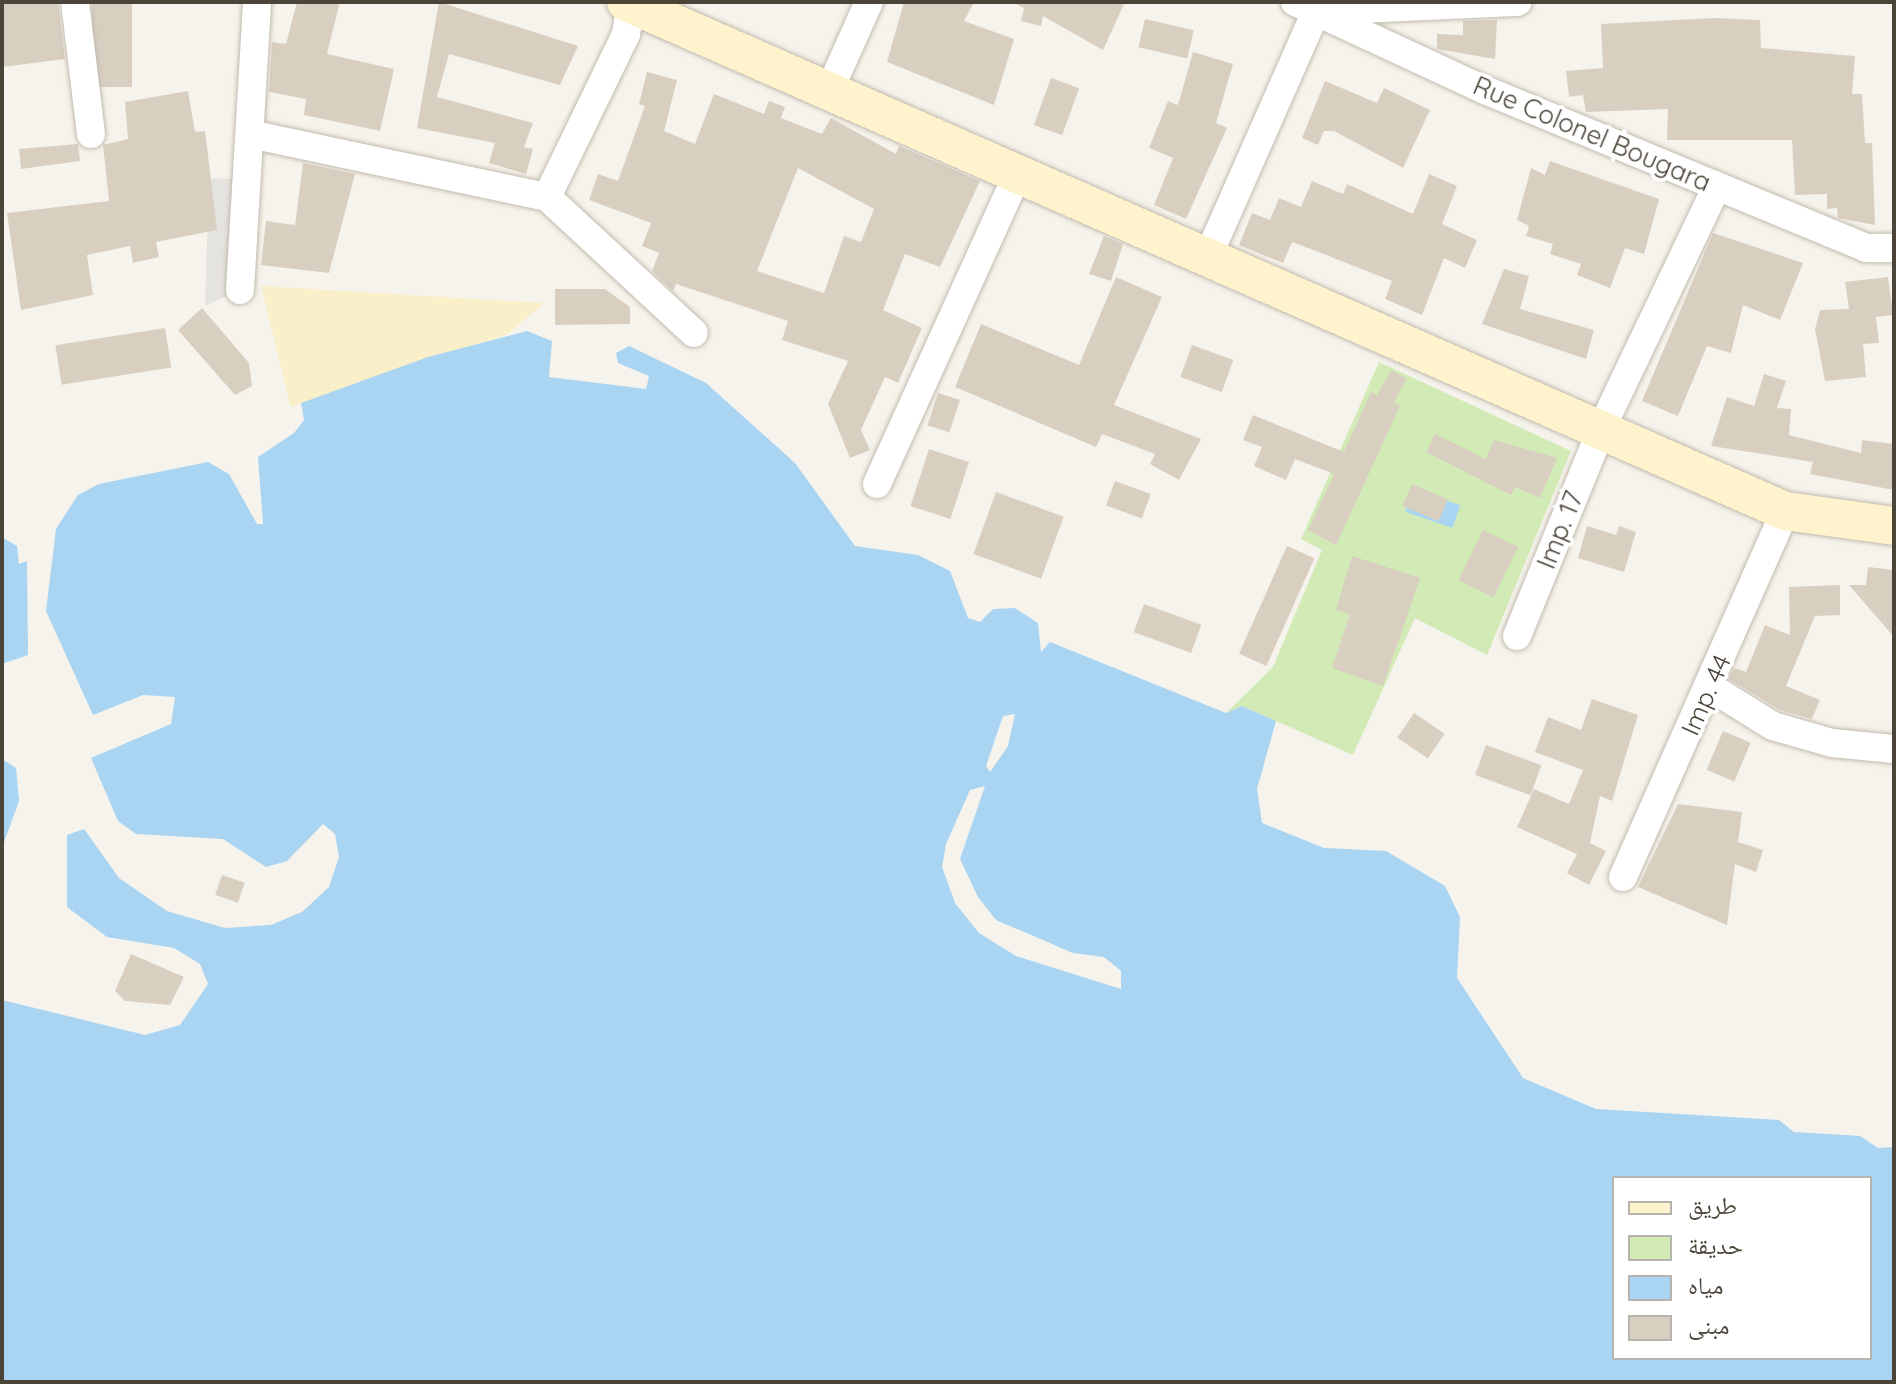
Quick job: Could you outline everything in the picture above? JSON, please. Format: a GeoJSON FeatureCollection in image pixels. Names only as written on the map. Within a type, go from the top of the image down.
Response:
{"type":"FeatureCollection","features":[{"type":"Feature","properties":{"kind":"street"},"geometry":{"type":"LineString","coordinates":[[75,2],[91,134]]}},
{"type":"Feature","properties":{"kind":"street"},"geometry":{"type":"LineString","coordinates":[[240,290],[257,2]]}},
{"type":"Feature","properties":{"kind":"street"},"geometry":{"type":"LineString","coordinates":[[830,89],[869,2]]}},
{"type":"Feature","properties":{"kind":"street"},"geometry":{"type":"LineString","coordinates":[[1209,254],[1305,6],[1518,2]]}},
{"type":"Feature","properties":{"kind":"street"},"geometry":{"type":"LineString","coordinates":[[547,197],[626,34],[629,3],[1603,425],[1785,511],[1894,526]]}},
{"type":"Feature","properties":{"kind":"street","name":"Rue Colonel Bougara"},"geometry":{"type":"LineString","coordinates":[[1305,6],[1866,248],[1894,248]]}},
{"type":"Feature","properties":{"kind":"street"},"geometry":{"type":"LineString","coordinates":[[250,134],[547,197],[694,333]]}},
{"type":"Feature","properties":{"kind":"street"},"geometry":{"type":"LineString","coordinates":[[877,484],[1019,171]]}},
{"type":"Feature","properties":{"kind":"street","name":"Imp. 17"},"geometry":{"type":"LineString","coordinates":[[1517,636],[1603,425],[1717,186]]}},
{"type":"Feature","properties":{"kind":"street","name":"Imp. 44"},"geometry":{"type":"LineString","coordinates":[[1623,877],[1710,687],[1785,511]]}},
{"type":"Feature","properties":{"kind":"street"},"geometry":{"type":"LineString","coordinates":[[1710,687],[1773,726],[1832,743],[1894,749]]}},
{"type":"Feature","properties":{"kind":"green space"},"geometry":{"type":"Polygon","coordinates":[[[1379,362],[1571,451],[1487,655],[1415,618],[1353,755],[1242,706],[1226,713],[1273,667],[1322,550],[1301,539],[1379,362]]]}},
{"type":"Feature","properties":{"kind":"sand"},"geometry":{"type":"Polygon","coordinates":[[[261,286],[544,303],[508,334],[291,407],[261,286]]]}},
{"type":"Feature","properties":{"kind":"shaded area"},"geometry":{"type":"Polygon","coordinates":[[[209,178],[248,180],[240,290],[205,306],[209,178]]]}},
{"type":"Feature","properties":{"kind":"water"},"geometry":{"type":"Polygon","coordinates":[[[527,331],[552,341],[549,377],[646,389],[649,376],[618,363],[616,353],[629,346],[706,383],[795,463],[855,546],[918,555],[950,571],[968,618],[980,622],[993,609],[1015,608],[1038,623],[1041,652],[1050,642],[1226,713],[1242,706],[1276,721],[1257,789],[1262,823],[1324,848],[1386,851],[1445,886],[1460,917],[1457,978],[1523,1078],[1596,1109],[1779,1120],[1794,1132],[1860,1136],[1878,1148],[1894,1147],[1894,1382],[2,1382],[2,1000],[145,1035],[180,1025],[208,984],[200,964],[174,948],[107,937],[67,907],[67,835],[84,829],[119,878],[167,911],[225,928],[271,925],[302,912],[329,887],[339,857],[335,834],[323,824],[287,861],[266,867],[223,839],[136,834],[118,821],[91,758],[171,724],[175,697],[143,695],[93,715],[46,611],[56,529],[78,495],[99,484],[208,462],[229,474],[257,524],[263,524],[258,457],[294,433],[304,420],[301,403],[428,357],[527,331]]]}},
{"type":"Feature","properties":{"kind":"water"},"geometry":{"type":"Polygon","coordinates":[[[1413,489],[1460,505],[1452,528],[1405,512],[1413,489]]]}},
{"type":"Feature","properties":{"kind":"water"},"geometry":{"type":"Polygon","coordinates":[[[2,537],[17,546],[19,564],[27,561],[28,655],[2,664],[2,537]]]}},
{"type":"Feature","properties":{"kind":"water"},"geometry":{"type":"Polygon","coordinates":[[[2,759],[16,768],[19,801],[2,848],[2,759]]]}},
{"type":"Feature","properties":{"kind":"pier"},"geometry":{"type":"Polygon","coordinates":[[[1015,714],[1008,746],[990,772],[986,766],[1003,716],[1015,714]]]}},
{"type":"Feature","properties":{"kind":"pier"},"geometry":{"type":"Polygon","coordinates":[[[985,786],[960,859],[978,897],[996,920],[1073,953],[1104,957],[1121,971],[1121,989],[1016,956],[979,933],[955,903],[942,867],[946,844],[970,790],[985,786]]]}},
{"type":"Feature","properties":{"kind":"building"},"geometry":{"type":"Polygon","coordinates":[[[2,2],[58,2],[65,59],[2,67],[2,2]]]}},
{"type":"Feature","properties":{"kind":"building"},"geometry":{"type":"Polygon","coordinates":[[[92,2],[132,2],[132,87],[92,87],[92,2]]]}},
{"type":"Feature","properties":{"kind":"building"},"geometry":{"type":"Polygon","coordinates":[[[297,2],[340,2],[327,54],[394,69],[380,131],[304,115],[306,99],[269,92],[272,42],[286,44],[297,2]]]}},
{"type":"Feature","properties":{"kind":"building"},"geometry":{"type":"Polygon","coordinates":[[[439,2],[578,46],[560,85],[449,54],[437,97],[533,123],[524,147],[533,149],[526,174],[489,163],[495,143],[417,128],[439,2]]]}},
{"type":"Feature","properties":{"kind":"building"},"geometry":{"type":"Polygon","coordinates":[[[904,2],[974,2],[964,21],[1014,39],[994,105],[887,62],[904,2]]]}},
{"type":"Feature","properties":{"kind":"building"},"geometry":{"type":"Polygon","coordinates":[[[1012,2],[1125,2],[1103,50],[1043,16],[1041,26],[1021,21],[1024,8],[1012,2]]]}},
{"type":"Feature","properties":{"kind":"building"},"geometry":{"type":"Polygon","coordinates":[[[1714,18],[1760,20],[1761,48],[1855,56],[1852,94],[1862,94],[1865,143],[1872,143],[1875,225],[1838,218],[1837,208],[1827,209],[1827,194],[1795,195],[1792,140],[1667,140],[1668,109],[1586,112],[1583,95],[1569,97],[1566,71],[1603,68],[1601,24],[1714,18]]]}},
{"type":"Feature","properties":{"kind":"building"},"geometry":{"type":"Polygon","coordinates":[[[1145,19],[1194,30],[1187,59],[1138,47],[1145,19]]]}},
{"type":"Feature","properties":{"kind":"building"},"geometry":{"type":"Polygon","coordinates":[[[1497,20],[1495,59],[1437,49],[1437,34],[1463,35],[1463,21],[1497,20]]]}},
{"type":"Feature","properties":{"kind":"building"},"geometry":{"type":"Polygon","coordinates":[[[1193,52],[1233,64],[1216,123],[1227,128],[1186,219],[1154,205],[1173,158],[1149,148],[1168,101],[1178,105],[1193,52]]]}},
{"type":"Feature","properties":{"kind":"building"},"geometry":{"type":"Polygon","coordinates":[[[647,72],[677,80],[664,131],[695,144],[714,94],[764,114],[769,101],[785,107],[781,118],[822,134],[831,118],[896,154],[899,146],[980,181],[940,267],[905,254],[883,310],[922,328],[898,383],[885,377],[861,430],[870,450],[850,458],[828,404],[848,361],[782,340],[788,321],[676,284],[673,291],[652,271],[659,253],[642,246],[651,223],[589,200],[598,174],[618,181],[645,106],[639,104],[647,72]],[[798,168],[757,271],[824,293],[844,236],[861,242],[874,209],[798,168]]]}},
{"type":"Feature","properties":{"kind":"building"},"geometry":{"type":"Polygon","coordinates":[[[1051,78],[1079,88],[1062,135],[1034,125],[1051,78]]]}},
{"type":"Feature","properties":{"kind":"building"},"geometry":{"type":"Polygon","coordinates":[[[1325,81],[1377,103],[1384,88],[1430,110],[1403,168],[1334,131],[1324,131],[1318,145],[1302,138],[1325,81]]]}},
{"type":"Feature","properties":{"kind":"building"},"geometry":{"type":"Polygon","coordinates":[[[188,91],[195,132],[205,131],[217,230],[156,242],[159,257],[133,263],[130,246],[87,255],[93,295],[21,310],[7,213],[109,201],[103,145],[128,139],[125,102],[188,91]]]}},
{"type":"Feature","properties":{"kind":"building"},"geometry":{"type":"Polygon","coordinates":[[[78,144],[80,161],[21,169],[19,149],[78,144]]]}},
{"type":"Feature","properties":{"kind":"building"},"geometry":{"type":"Polygon","coordinates":[[[1550,161],[1659,199],[1644,254],[1625,248],[1610,288],[1577,275],[1581,264],[1550,254],[1553,244],[1526,236],[1529,226],[1517,220],[1531,168],[1545,175],[1550,161]]]}},
{"type":"Feature","properties":{"kind":"building"},"geometry":{"type":"Polygon","coordinates":[[[303,163],[355,174],[329,273],[261,265],[266,221],[295,225],[303,163]]]}},
{"type":"Feature","properties":{"kind":"building"},"geometry":{"type":"Polygon","coordinates":[[[1429,174],[1457,186],[1442,224],[1477,240],[1465,268],[1444,258],[1422,315],[1385,299],[1392,281],[1316,251],[1292,242],[1283,263],[1239,245],[1252,213],[1270,220],[1279,198],[1301,207],[1312,181],[1343,194],[1347,184],[1413,214],[1429,174]]]}},
{"type":"Feature","properties":{"kind":"building"},"geometry":{"type":"Polygon","coordinates":[[[1713,233],[1803,263],[1780,320],[1743,305],[1731,353],[1707,346],[1678,416],[1642,401],[1713,233]]]}},
{"type":"Feature","properties":{"kind":"building"},"geometry":{"type":"Polygon","coordinates":[[[1104,236],[1123,244],[1111,281],[1089,274],[1104,236]]]}},
{"type":"Feature","properties":{"kind":"building"},"geometry":{"type":"Polygon","coordinates":[[[1504,269],[1529,276],[1520,309],[1594,330],[1586,359],[1482,324],[1504,269]]]}},
{"type":"Feature","properties":{"kind":"building"},"geometry":{"type":"Polygon","coordinates":[[[1116,277],[1162,297],[1114,405],[1201,439],[1179,480],[1150,464],[1155,454],[1102,434],[1096,447],[955,387],[981,324],[1079,365],[1116,277]]]}},
{"type":"Feature","properties":{"kind":"building"},"geometry":{"type":"Polygon","coordinates":[[[1888,277],[1893,315],[1876,317],[1879,343],[1863,344],[1866,377],[1825,381],[1815,329],[1820,310],[1849,309],[1845,282],[1888,277]]]}},
{"type":"Feature","properties":{"kind":"building"},"geometry":{"type":"Polygon","coordinates":[[[555,289],[605,289],[630,307],[630,324],[555,325],[555,289]]]}},
{"type":"Feature","properties":{"kind":"building"},"geometry":{"type":"Polygon","coordinates":[[[202,308],[249,363],[252,386],[235,395],[178,330],[202,308]]]}},
{"type":"Feature","properties":{"kind":"building"},"geometry":{"type":"Polygon","coordinates":[[[165,328],[171,368],[62,385],[55,345],[165,328]]]}},
{"type":"Feature","properties":{"kind":"building"},"geometry":{"type":"Polygon","coordinates":[[[1192,345],[1233,360],[1222,392],[1180,377],[1192,345]]]}},
{"type":"Feature","properties":{"kind":"building"},"geometry":{"type":"Polygon","coordinates":[[[1392,370],[1407,379],[1394,402],[1400,406],[1336,545],[1308,530],[1334,474],[1295,459],[1286,480],[1254,466],[1262,447],[1243,440],[1253,415],[1344,452],[1371,392],[1377,395],[1392,370]]]}},
{"type":"Feature","properties":{"kind":"building"},"geometry":{"type":"Polygon","coordinates":[[[1764,374],[1786,381],[1777,408],[1791,409],[1789,435],[1861,453],[1862,440],[1894,444],[1894,490],[1810,474],[1813,462],[1711,446],[1727,397],[1754,406],[1764,374]]]}},
{"type":"Feature","properties":{"kind":"building"},"geometry":{"type":"Polygon","coordinates":[[[938,393],[960,400],[949,432],[927,425],[938,393]]]}},
{"type":"Feature","properties":{"kind":"building"},"geometry":{"type":"Polygon","coordinates":[[[1435,434],[1486,459],[1494,440],[1557,458],[1540,498],[1515,487],[1511,495],[1426,452],[1435,434]]]}},
{"type":"Feature","properties":{"kind":"building"},"geometry":{"type":"Polygon","coordinates":[[[929,449],[969,462],[950,519],[910,506],[929,449]]]}},
{"type":"Feature","properties":{"kind":"building"},"geometry":{"type":"Polygon","coordinates":[[[1115,481],[1151,494],[1142,518],[1106,505],[1115,481]]]}},
{"type":"Feature","properties":{"kind":"building"},"geometry":{"type":"Polygon","coordinates":[[[1412,484],[1448,499],[1439,521],[1403,506],[1412,484]]]}},
{"type":"Feature","properties":{"kind":"building"},"geometry":{"type":"Polygon","coordinates":[[[996,492],[1064,517],[1041,579],[973,554],[996,492]]]}},
{"type":"Feature","properties":{"kind":"building"},"geometry":{"type":"Polygon","coordinates":[[[1587,526],[1616,535],[1619,526],[1636,532],[1624,572],[1578,558],[1587,526]]]}},
{"type":"Feature","properties":{"kind":"building"},"geometry":{"type":"Polygon","coordinates":[[[1483,530],[1518,547],[1494,597],[1458,580],[1483,530]]]}},
{"type":"Feature","properties":{"kind":"building"},"geometry":{"type":"Polygon","coordinates":[[[1287,546],[1314,558],[1266,666],[1239,654],[1287,546]]]}},
{"type":"Feature","properties":{"kind":"building"},"geometry":{"type":"Polygon","coordinates":[[[1352,556],[1420,578],[1383,686],[1332,668],[1350,614],[1336,610],[1352,556]]]}},
{"type":"Feature","properties":{"kind":"building"},"geometry":{"type":"Polygon","coordinates":[[[1868,567],[1894,570],[1894,637],[1849,585],[1866,585],[1868,567]]]}},
{"type":"Feature","properties":{"kind":"building"},"geometry":{"type":"Polygon","coordinates":[[[1840,585],[1840,615],[1815,616],[1786,686],[1820,700],[1812,719],[1780,710],[1729,679],[1734,668],[1746,672],[1765,625],[1790,635],[1789,587],[1840,585]]]}},
{"type":"Feature","properties":{"kind":"building"},"geometry":{"type":"Polygon","coordinates":[[[1144,604],[1201,625],[1191,653],[1134,632],[1144,604]]]}},
{"type":"Feature","properties":{"kind":"building"},"geometry":{"type":"Polygon","coordinates":[[[1592,699],[1638,715],[1612,801],[1600,796],[1590,843],[1606,851],[1589,885],[1567,873],[1577,854],[1517,827],[1534,789],[1569,804],[1583,770],[1535,752],[1548,717],[1581,730],[1592,699]]]}},
{"type":"Feature","properties":{"kind":"building"},"geometry":{"type":"Polygon","coordinates":[[[1414,713],[1445,734],[1428,759],[1397,738],[1414,713]]]}},
{"type":"Feature","properties":{"kind":"building"},"geometry":{"type":"Polygon","coordinates":[[[1723,731],[1751,743],[1734,781],[1707,770],[1723,731]]]}},
{"type":"Feature","properties":{"kind":"building"},"geometry":{"type":"Polygon","coordinates":[[[1486,745],[1541,765],[1530,795],[1475,775],[1486,745]]]}},
{"type":"Feature","properties":{"kind":"building"},"geometry":{"type":"Polygon","coordinates":[[[1678,804],[1742,812],[1738,842],[1763,850],[1756,872],[1735,864],[1727,925],[1638,887],[1678,804]]]}},
{"type":"Feature","properties":{"kind":"building"},"geometry":{"type":"Polygon","coordinates":[[[222,875],[245,883],[238,903],[215,895],[222,875]]]}},
{"type":"Feature","properties":{"kind":"building"},"geometry":{"type":"Polygon","coordinates":[[[131,954],[184,977],[170,1005],[125,1001],[115,991],[131,954]]]}}]}
